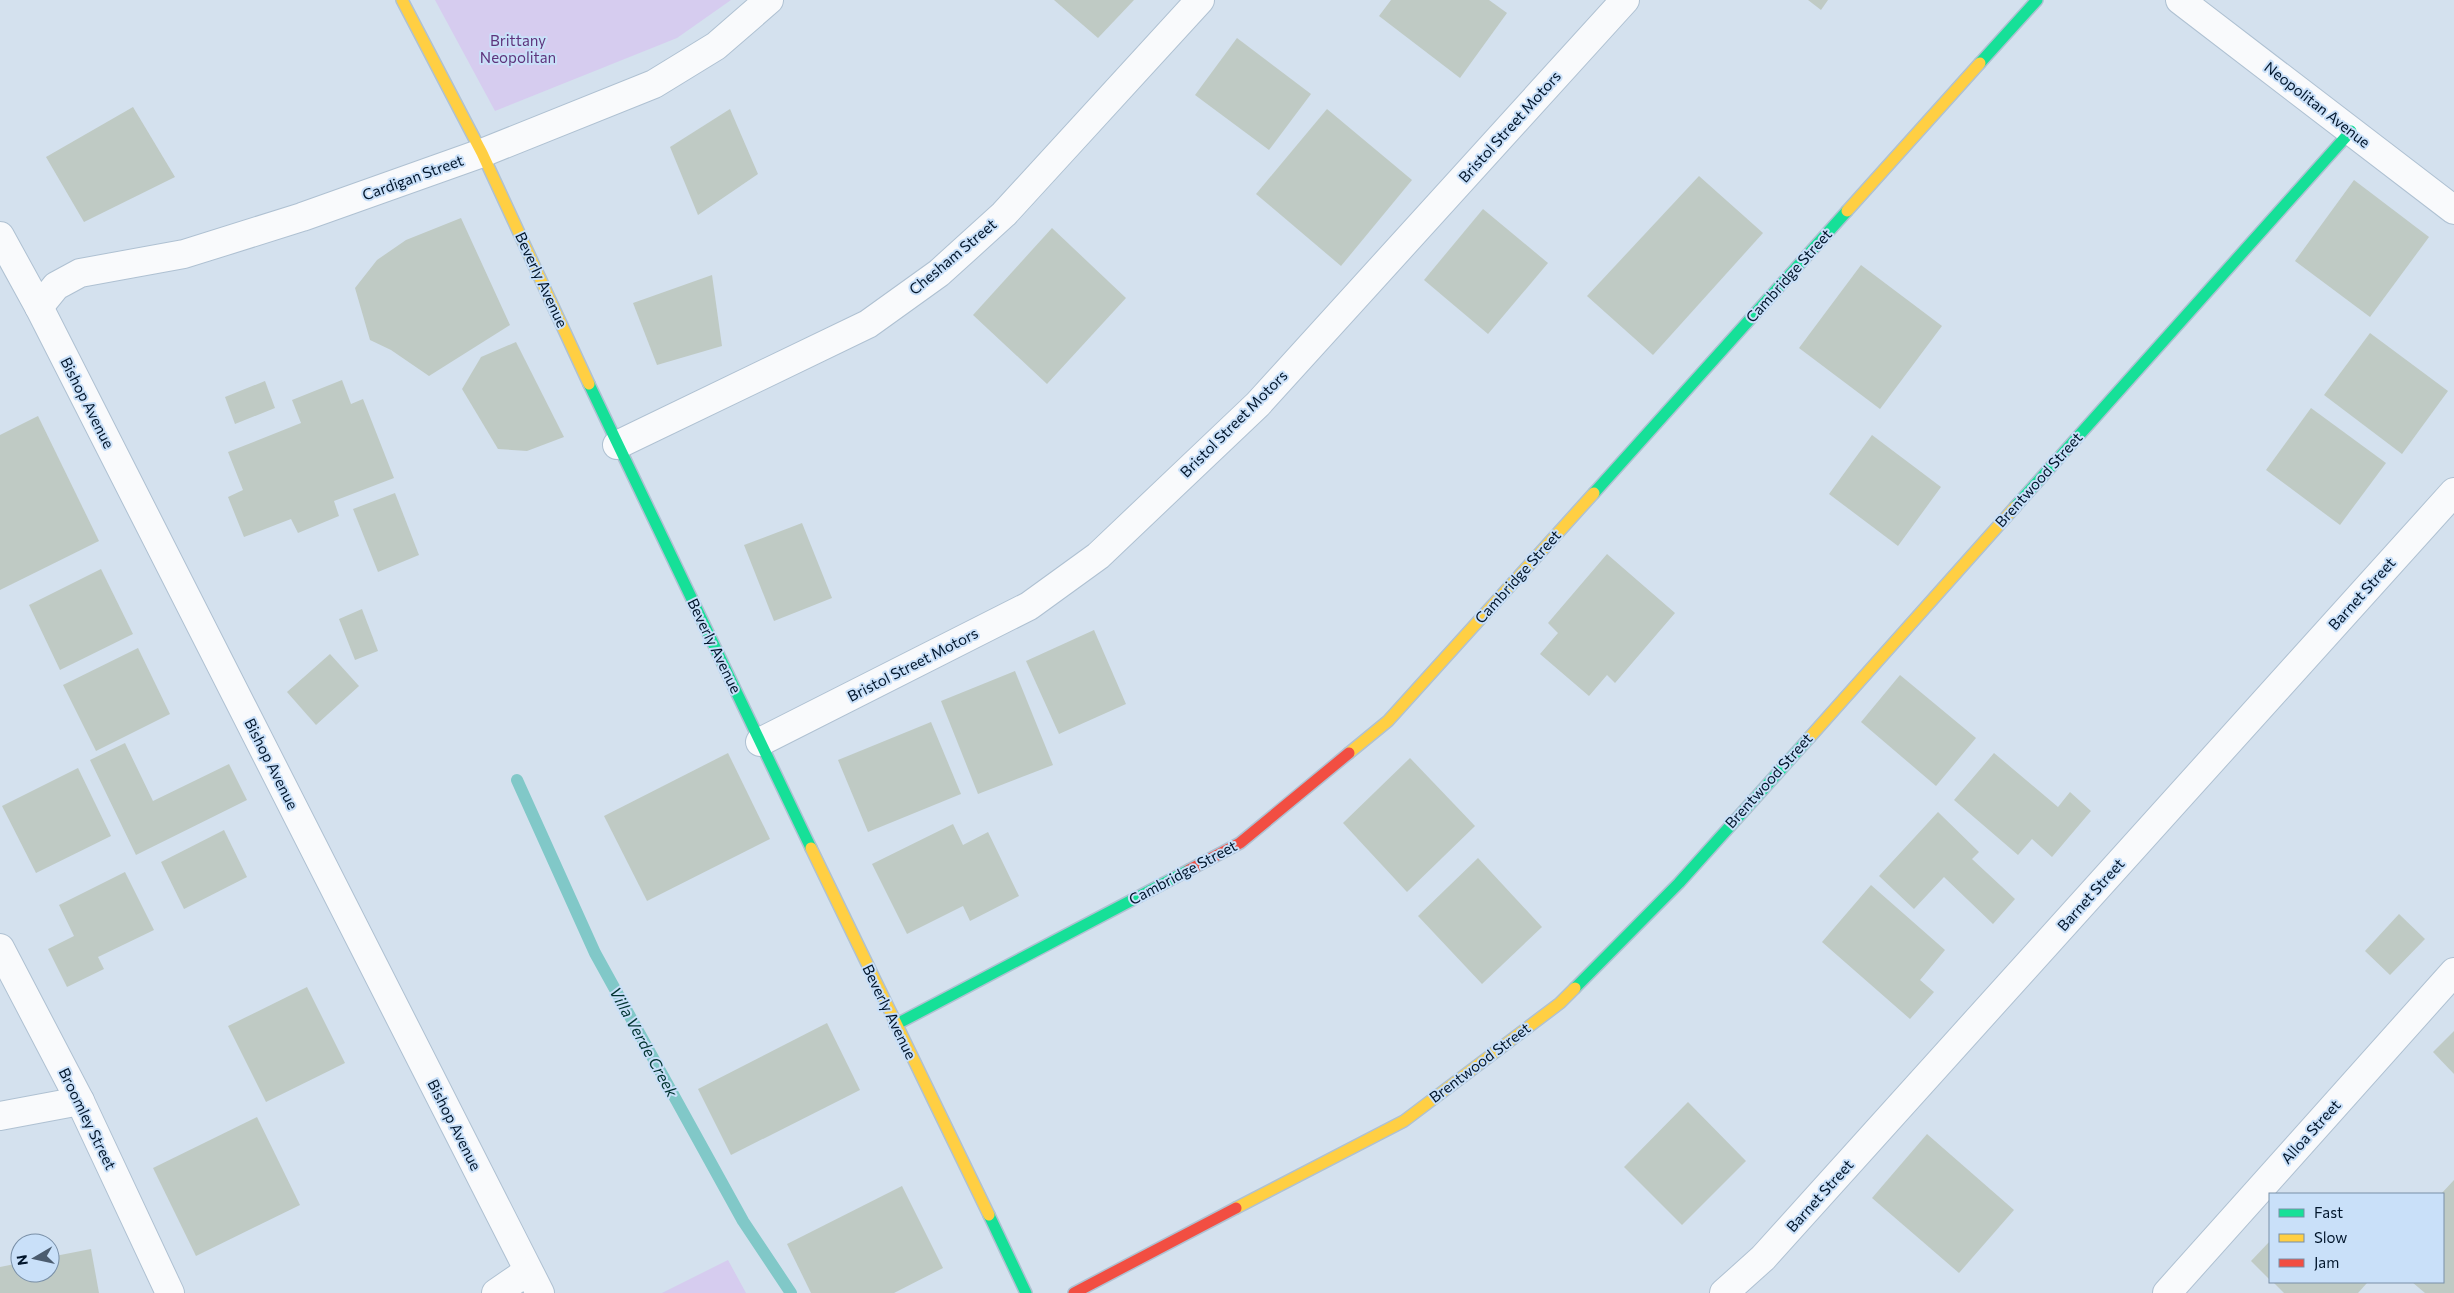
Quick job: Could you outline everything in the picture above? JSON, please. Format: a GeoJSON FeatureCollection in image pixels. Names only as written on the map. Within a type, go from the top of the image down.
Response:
{"type":"FeatureCollection","features":[{"type":"Feature","properties":{"kind":"street","name":"Beverly Avenue"},"geometry":{"type":"LineString","coordinates":[[402,0],[482,153],[617,445],[895,1025],[1026,1293]]}},
{"type":"Feature","properties":{"kind":"street","name":"Cardigan Street"},"geometry":{"type":"LineString","coordinates":[[39,307],[56,286],[80,274],[184,254],[302,217],[482,153],[654,84],[716,46],[770,0]]}},
{"type":"Feature","properties":{"kind":"street","name":"Chesham Street"},"geometry":{"type":"LineString","coordinates":[[617,445],[868,324],[939,273],[1004,214],[1200,0]]}},
{"type":"Feature","properties":{"kind":"street","name":"Bristol Street Motors"},"geometry":{"type":"LineString","coordinates":[[760,742],[1030,606],[1098,556],[1258,404],[1625,0]]}},
{"type":"Feature","properties":{"kind":"street","name":"Cambridge Street"},"geometry":{"type":"LineString","coordinates":[[895,1025],[1240,843],[1388,721],[2037,0]]}},
{"type":"Feature","properties":{"kind":"street","name":"Neopolitan Avenue"},"geometry":{"type":"LineString","coordinates":[[2180,0],[2454,210]]}},
{"type":"Feature","properties":{"kind":"street","name":"Brentwood Street"},"geometry":{"type":"LineString","coordinates":[[1074,1293],[1404,1121],[1560,1003],[1679,883],[2351,131]]}},
{"type":"Feature","properties":{"kind":"street","name":"Bishop Avenue"},"geometry":{"type":"LineString","coordinates":[[0,236],[39,307],[534,1282]]}},
{"type":"Feature","properties":{"kind":"street","name":"Barnet Street"},"geometry":{"type":"LineString","coordinates":[[1724,1293],[1764,1258],[2454,492]]}},
{"type":"Feature","properties":{"kind":"street","name":"Broomley Street"},"geometry":{"type":"LineString","coordinates":[[0,948],[80,1101],[170,1293]]}},
{"type":"Feature","properties":{"kind":"street","name":"Alloa Street"},"geometry":{"type":"LineString","coordinates":[[2167,1293],[2454,972]]}},
{"type":"Feature","properties":{"kind":"street"},"geometry":{"type":"LineString","coordinates":[[0,1116],[80,1101]]}},
{"type":"Feature","properties":{"kind":"street"},"geometry":{"type":"LineString","coordinates":[[496,1293],[534,1282]]}},
{"type":"Feature","properties":{"kind":"green space","name":"Brittany Neopolitan"},"geometry":{"type":"Polygon","coordinates":[[[435,0],[731,0],[677,38],[495,111],[435,0]]]}},
{"type":"Feature","properties":{"kind":"green space"},"geometry":{"type":"Polygon","coordinates":[[[728,1260],[746,1293],[662,1293],[728,1260]]]}},
{"type":"Feature","properties":{"kind":"building"},"geometry":{"type":"Polygon","coordinates":[[[1054,0],[1134,0],[1098,38],[1054,0]]]}},
{"type":"Feature","properties":{"kind":"building"},"geometry":{"type":"Polygon","coordinates":[[[1391,0],[1489,0],[1507,13],[1460,78],[1379,16],[1391,0]]]}},
{"type":"Feature","properties":{"kind":"building"},"geometry":{"type":"Polygon","coordinates":[[[1808,0],[1828,0],[1821,10],[1808,0]]]}},
{"type":"Feature","properties":{"kind":"building"},"geometry":{"type":"Polygon","coordinates":[[[1237,38],[1311,94],[1269,150],[1195,95],[1237,38]]]}},
{"type":"Feature","properties":{"kind":"building"},"geometry":{"type":"Polygon","coordinates":[[[133,107],[175,177],[84,222],[46,157],[133,107]]]}},
{"type":"Feature","properties":{"kind":"building"},"geometry":{"type":"Polygon","coordinates":[[[730,109],[758,174],[698,215],[670,147],[730,109]]]}},
{"type":"Feature","properties":{"kind":"building"},"geometry":{"type":"Polygon","coordinates":[[[1327,109],[1412,180],[1341,266],[1256,194],[1327,109]]]}},
{"type":"Feature","properties":{"kind":"building"},"geometry":{"type":"Polygon","coordinates":[[[1699,176],[1763,233],[1653,355],[1587,296],[1699,176]]]}},
{"type":"Feature","properties":{"kind":"building"},"geometry":{"type":"Polygon","coordinates":[[[2354,180],[2429,237],[2370,317],[2295,261],[2354,180]]]}},
{"type":"Feature","properties":{"kind":"building"},"geometry":{"type":"Polygon","coordinates":[[[1483,209],[1548,263],[1488,334],[1424,280],[1483,209]]]}},
{"type":"Feature","properties":{"kind":"building"},"geometry":{"type":"Polygon","coordinates":[[[461,218],[510,325],[429,376],[391,350],[370,340],[355,288],[377,260],[406,240],[461,218]]]}},
{"type":"Feature","properties":{"kind":"building"},"geometry":{"type":"Polygon","coordinates":[[[1052,228],[1126,298],[1047,384],[973,315],[1052,228]]]}},
{"type":"Feature","properties":{"kind":"building"},"geometry":{"type":"Polygon","coordinates":[[[1861,265],[1942,326],[1880,409],[1799,348],[1861,265]]]}},
{"type":"Feature","properties":{"kind":"building"},"geometry":{"type":"Polygon","coordinates":[[[712,275],[722,346],[657,365],[633,303],[712,275]]]}},
{"type":"Feature","properties":{"kind":"building"},"geometry":{"type":"Polygon","coordinates":[[[2370,333],[2448,391],[2402,454],[2324,395],[2370,333]]]}},
{"type":"Feature","properties":{"kind":"building"},"geometry":{"type":"Polygon","coordinates":[[[516,342],[564,437],[527,451],[498,449],[462,389],[481,357],[516,342]]]}},
{"type":"Feature","properties":{"kind":"building"},"geometry":{"type":"Polygon","coordinates":[[[342,380],[351,404],[363,399],[394,478],[334,501],[339,516],[298,533],[291,519],[244,537],[228,497],[243,490],[228,452],[301,423],[292,400],[342,380]]]}},
{"type":"Feature","properties":{"kind":"building"},"geometry":{"type":"Polygon","coordinates":[[[265,381],[275,408],[235,424],[225,397],[265,381]]]}},
{"type":"Feature","properties":{"kind":"building"},"geometry":{"type":"Polygon","coordinates":[[[2311,408],[2386,463],[2340,525],[2266,470],[2311,408]]]}},
{"type":"Feature","properties":{"kind":"building"},"geometry":{"type":"Polygon","coordinates":[[[38,416],[99,541],[0,590],[0,435],[38,416]]]}},
{"type":"Feature","properties":{"kind":"building"},"geometry":{"type":"Polygon","coordinates":[[[1872,435],[1941,487],[1898,546],[1829,494],[1872,435]]]}},
{"type":"Feature","properties":{"kind":"building"},"geometry":{"type":"Polygon","coordinates":[[[395,493],[419,555],[378,572],[353,509],[395,493]]]}},
{"type":"Feature","properties":{"kind":"building"},"geometry":{"type":"Polygon","coordinates":[[[802,523],[832,598],[774,621],[744,545],[802,523]]]}},
{"type":"Feature","properties":{"kind":"building"},"geometry":{"type":"Polygon","coordinates":[[[1607,554],[1675,613],[1615,683],[1607,675],[1589,696],[1540,654],[1558,633],[1548,623],[1607,554]]]}},
{"type":"Feature","properties":{"kind":"building"},"geometry":{"type":"Polygon","coordinates":[[[101,569],[133,634],[60,670],[29,605],[101,569]]]}},
{"type":"Feature","properties":{"kind":"building"},"geometry":{"type":"Polygon","coordinates":[[[362,609],[378,651],[355,660],[339,619],[362,609]]]}},
{"type":"Feature","properties":{"kind":"building"},"geometry":{"type":"Polygon","coordinates":[[[1094,630],[1126,704],[1059,734],[1026,661],[1094,630]]]}},
{"type":"Feature","properties":{"kind":"building"},"geometry":{"type":"Polygon","coordinates":[[[138,648],[170,714],[96,751],[63,685],[138,648]]]}},
{"type":"Feature","properties":{"kind":"building"},"geometry":{"type":"Polygon","coordinates":[[[330,654],[359,686],[316,725],[287,692],[330,654]]]}},
{"type":"Feature","properties":{"kind":"building"},"geometry":{"type":"Polygon","coordinates":[[[1015,671],[1053,765],[978,794],[941,701],[1015,671]]]}},
{"type":"Feature","properties":{"kind":"building"},"geometry":{"type":"Polygon","coordinates":[[[1900,675],[1976,738],[1936,786],[1861,722],[1900,675]]]}},
{"type":"Feature","properties":{"kind":"building"},"geometry":{"type":"Polygon","coordinates":[[[931,722],[961,794],[868,832],[838,760],[931,722]]]}},
{"type":"Feature","properties":{"kind":"building"},"geometry":{"type":"Polygon","coordinates":[[[125,743],[153,801],[229,764],[247,800],[136,855],[90,760],[125,743]]]}},
{"type":"Feature","properties":{"kind":"building"},"geometry":{"type":"Polygon","coordinates":[[[728,753],[770,839],[647,901],[604,816],[728,753]]]}},
{"type":"Feature","properties":{"kind":"building"},"geometry":{"type":"Polygon","coordinates":[[[1994,753],[2058,807],[2070,792],[2091,811],[2052,857],[2032,839],[2018,855],[1954,800],[1994,753]]]}},
{"type":"Feature","properties":{"kind":"building"},"geometry":{"type":"Polygon","coordinates":[[[1410,758],[1475,826],[1407,892],[1343,823],[1410,758]]]}},
{"type":"Feature","properties":{"kind":"building"},"geometry":{"type":"Polygon","coordinates":[[[78,768],[111,836],[36,873],[2,806],[78,768]]]}},
{"type":"Feature","properties":{"kind":"building"},"geometry":{"type":"Polygon","coordinates":[[[1938,812],[1979,852],[1972,859],[2015,899],[1993,924],[1944,877],[1914,909],[1879,876],[1938,812]]]}},
{"type":"Feature","properties":{"kind":"building"},"geometry":{"type":"Polygon","coordinates":[[[953,824],[963,845],[988,832],[1019,896],[970,921],[963,906],[907,934],[872,864],[953,824]]]}},
{"type":"Feature","properties":{"kind":"building"},"geometry":{"type":"Polygon","coordinates":[[[224,830],[247,877],[184,909],[161,862],[224,830]]]}},
{"type":"Feature","properties":{"kind":"building"},"geometry":{"type":"Polygon","coordinates":[[[1478,858],[1542,927],[1482,984],[1418,916],[1478,858]]]}},
{"type":"Feature","properties":{"kind":"building"},"geometry":{"type":"Polygon","coordinates":[[[125,872],[154,930],[98,957],[104,969],[67,987],[48,949],[74,936],[59,905],[125,872]]]}},
{"type":"Feature","properties":{"kind":"building"},"geometry":{"type":"Polygon","coordinates":[[[1871,885],[1945,950],[1920,980],[1934,992],[1910,1019],[1822,942],[1871,885]]]}},
{"type":"Feature","properties":{"kind":"building"},"geometry":{"type":"Polygon","coordinates":[[[2399,914],[2425,939],[2390,975],[2365,951],[2399,914]]]}},
{"type":"Feature","properties":{"kind":"building"},"geometry":{"type":"Polygon","coordinates":[[[307,987],[345,1063],[266,1102],[228,1026],[307,987]]]}},
{"type":"Feature","properties":{"kind":"building"},"geometry":{"type":"Polygon","coordinates":[[[827,1023],[860,1090],[731,1155],[698,1089],[827,1023]]]}},
{"type":"Feature","properties":{"kind":"building"},"geometry":{"type":"Polygon","coordinates":[[[2454,1031],[2454,1074],[2433,1052],[2454,1031]]]}},
{"type":"Feature","properties":{"kind":"building"},"geometry":{"type":"Polygon","coordinates":[[[1688,1102],[1746,1161],[1682,1225],[1624,1167],[1688,1102]]]}},
{"type":"Feature","properties":{"kind":"building"},"geometry":{"type":"Polygon","coordinates":[[[257,1117],[300,1205],[196,1256],[153,1168],[257,1117]]]}},
{"type":"Feature","properties":{"kind":"building"},"geometry":{"type":"Polygon","coordinates":[[[1927,1134],[2014,1210],[1959,1273],[1872,1198],[1927,1134]]]}},
{"type":"Feature","properties":{"kind":"building"},"geometry":{"type":"Polygon","coordinates":[[[2454,1180],[2454,1293],[2425,1293],[2413,1283],[2444,1283],[2444,1193],[2442,1193],[2454,1180]]]}},
{"type":"Feature","properties":{"kind":"building"},"geometry":{"type":"Polygon","coordinates":[[[902,1186],[943,1268],[894,1293],[811,1293],[787,1244],[902,1186]]]}},
{"type":"Feature","properties":{"kind":"building"},"geometry":{"type":"Polygon","coordinates":[[[2269,1242],[2269,1279],[2251,1261],[2269,1242]]]}},
{"type":"Feature","properties":{"kind":"building"},"geometry":{"type":"Polygon","coordinates":[[[91,1249],[99,1293],[0,1293],[0,1267],[10,1265],[10,1283],[60,1283],[60,1255],[91,1249]]]}},
{"type":"Feature","properties":{"kind":"building"},"geometry":{"type":"Polygon","coordinates":[[[2274,1283],[2367,1283],[2358,1293],[2284,1293],[2274,1283]]]}},
{"type":"Feature","properties":{"kind":"waterway","name":"Villa Verde Creek"},"geometry":{"type":"LineString","coordinates":[[517,780],[595,953],[743,1221],[791,1293]]}},
{"type":"Feature","properties":{"kind":"traffic: fast"},"geometry":{"type":"LineString","coordinates":[[1980,63],[2037,0]]}},
{"type":"Feature","properties":{"kind":"traffic: fast"},"geometry":{"type":"LineString","coordinates":[[2015,507],[2351,131]]}},
{"type":"Feature","properties":{"kind":"traffic: fast"},"geometry":{"type":"LineString","coordinates":[[1594,493],[1847,211]]}},
{"type":"Feature","properties":{"kind":"traffic: fast"},"geometry":{"type":"LineString","coordinates":[[589,384],[811,848]]}},
{"type":"Feature","properties":{"kind":"traffic: fast"},"geometry":{"type":"LineString","coordinates":[[1575,988],[1679,883],[1810,737]]}},
{"type":"Feature","properties":{"kind":"traffic: fast"},"geometry":{"type":"LineString","coordinates":[[895,1025],[1189,870]]}},
{"type":"Feature","properties":{"kind":"traffic: fast"},"geometry":{"type":"LineString","coordinates":[[989,1215],[1026,1293]]}},
{"type":"Feature","properties":{"kind":"traffic: slow"},"geometry":{"type":"LineString","coordinates":[[402,0],[482,153],[589,384]]}},
{"type":"Feature","properties":{"kind":"traffic: slow"},"geometry":{"type":"LineString","coordinates":[[1847,211],[1980,63]]}},
{"type":"Feature","properties":{"kind":"traffic: slow"},"geometry":{"type":"LineString","coordinates":[[1349,753],[1388,721],[1594,493]]}},
{"type":"Feature","properties":{"kind":"traffic: slow"},"geometry":{"type":"LineString","coordinates":[[1810,737],[2015,507]]}},
{"type":"Feature","properties":{"kind":"traffic: slow"},"geometry":{"type":"LineString","coordinates":[[811,848],[989,1215]]}},
{"type":"Feature","properties":{"kind":"traffic: slow"},"geometry":{"type":"LineString","coordinates":[[1236,1208],[1404,1121],[1560,1003],[1575,988]]}},
{"type":"Feature","properties":{"kind":"traffic: jam"},"geometry":{"type":"LineString","coordinates":[[1189,870],[1240,843],[1349,753]]}},
{"type":"Feature","properties":{"kind":"traffic: jam"},"geometry":{"type":"LineString","coordinates":[[1074,1293],[1236,1208]]}}]}
